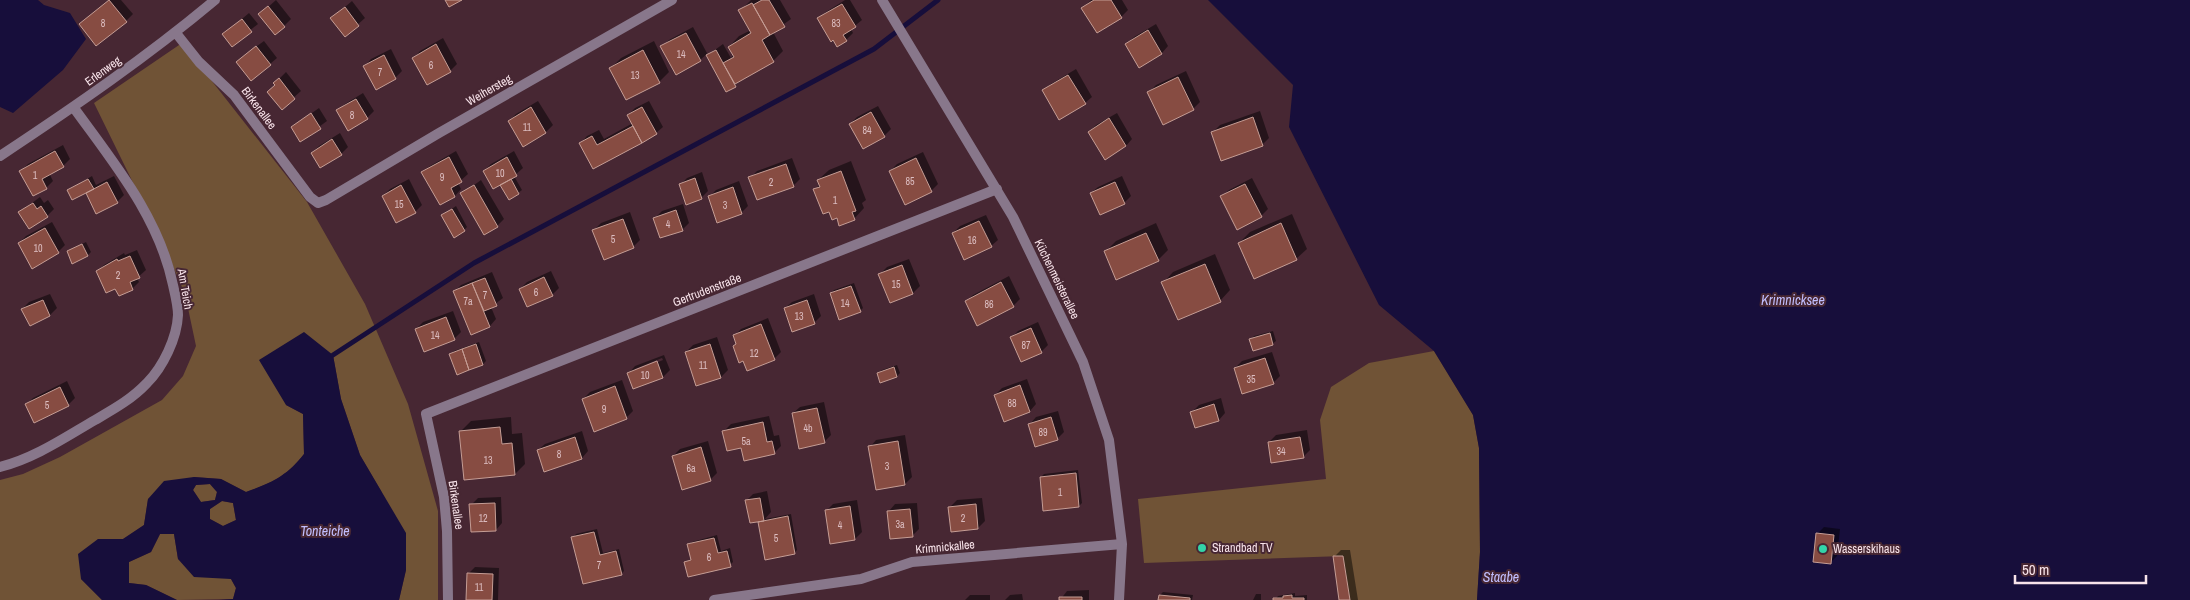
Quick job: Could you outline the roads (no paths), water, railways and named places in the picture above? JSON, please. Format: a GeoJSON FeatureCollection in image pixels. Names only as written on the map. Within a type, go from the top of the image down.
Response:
{"type":"FeatureCollection","features":[{"type":"Feature","properties":{"kind":"street","name":"Erlenweg"},"geometry":{"type":"LineString","coordinates":[[0,156],[74,108],[176,33],[215,0]]}},
{"type":"Feature","properties":{"kind":"street","name":"Weihersteg"},"geometry":{"type":"LineString","coordinates":[[318,202],[326,200],[672,0]]}},
{"type":"Feature","properties":{"kind":"street","name":"Küchenmeisterallee"},"geometry":{"type":"LineString","coordinates":[[884,4],[1013,217],[1083,362],[1109,440],[1122,544],[1120,600]]}},
{"type":"Feature","properties":{"kind":"street","name":"Birkenallee"},"geometry":{"type":"LineString","coordinates":[[176,33],[199,62],[234,95],[310,197],[318,202]]}},
{"type":"Feature","properties":{"kind":"street","name":"Am Teich"},"geometry":{"type":"LineString","coordinates":[[0,467],[29,458],[125,403],[148,382],[160,367],[170,346],[178,315],[169,269],[160,241],[143,209],[113,162],[74,108]]}},
{"type":"Feature","properties":{"kind":"street","name":"Gertrudenstraße"},"geometry":{"type":"LineString","coordinates":[[426,414],[997,189]]}},
{"type":"Feature","properties":{"kind":"street","name":"Birkenallee"},"geometry":{"type":"LineString","coordinates":[[426,414],[444,497],[447,531],[448,600]]}},
{"type":"Feature","properties":{"kind":"street","name":"Krimnickallee"},"geometry":{"type":"LineString","coordinates":[[714,600],[862,579],[912,562],[1122,544]]}},
{"type":"Feature","properties":{"kind":"water"},"geometry":{"type":"Polygon","coordinates":[[[0,0],[38,0],[44,5],[70,13],[86,39],[63,70],[13,113],[0,107],[0,0]]]}},
{"type":"Feature","properties":{"kind":"water","name":"Krimnicksee"},"geometry":{"type":"Polygon","coordinates":[[[1208,0],[2190,0],[2190,600],[1477,600],[1480,552],[1479,448],[1473,415],[1434,351],[1379,305],[1289,127],[1293,85],[1208,0]]]}},
{"type":"Feature","properties":{"kind":"water","name":"Tonteiche"},"geometry":{"type":"Polygon","coordinates":[[[304,332],[333,355],[341,399],[360,455],[406,533],[406,570],[399,600],[219,600],[233,599],[236,588],[231,579],[194,577],[178,559],[174,534],[160,534],[151,552],[129,562],[129,583],[146,585],[177,600],[102,600],[81,579],[78,554],[98,539],[123,539],[144,525],[148,499],[164,481],[194,477],[221,479],[246,492],[278,478],[298,462],[304,454],[303,414],[286,405],[259,360],[304,332]],[[210,484],[196,485],[193,490],[201,502],[215,500],[217,492],[210,484]],[[222,501],[210,509],[210,519],[223,526],[236,520],[233,503],[222,501]]]}},
{"type":"Feature","properties":{"kind":"waterway"},"geometry":{"type":"LineString","coordinates":[[333,355],[474,263],[874,49],[938,0]]}},
{"type":"Feature","properties":{"kind":"place","name":"Strandbad TV"},"geometry":{"type":"Point","coordinates":[1202,548]}},
{"type":"Feature","properties":{"kind":"place","name":"Wasserskihaus"},"geometry":{"type":"Point","coordinates":[1823,549]}},
{"type":"Feature","properties":{"kind":"water label","name":"Staabe"},"geometry":{"type":"Point","coordinates":[1501,577]}}]}
